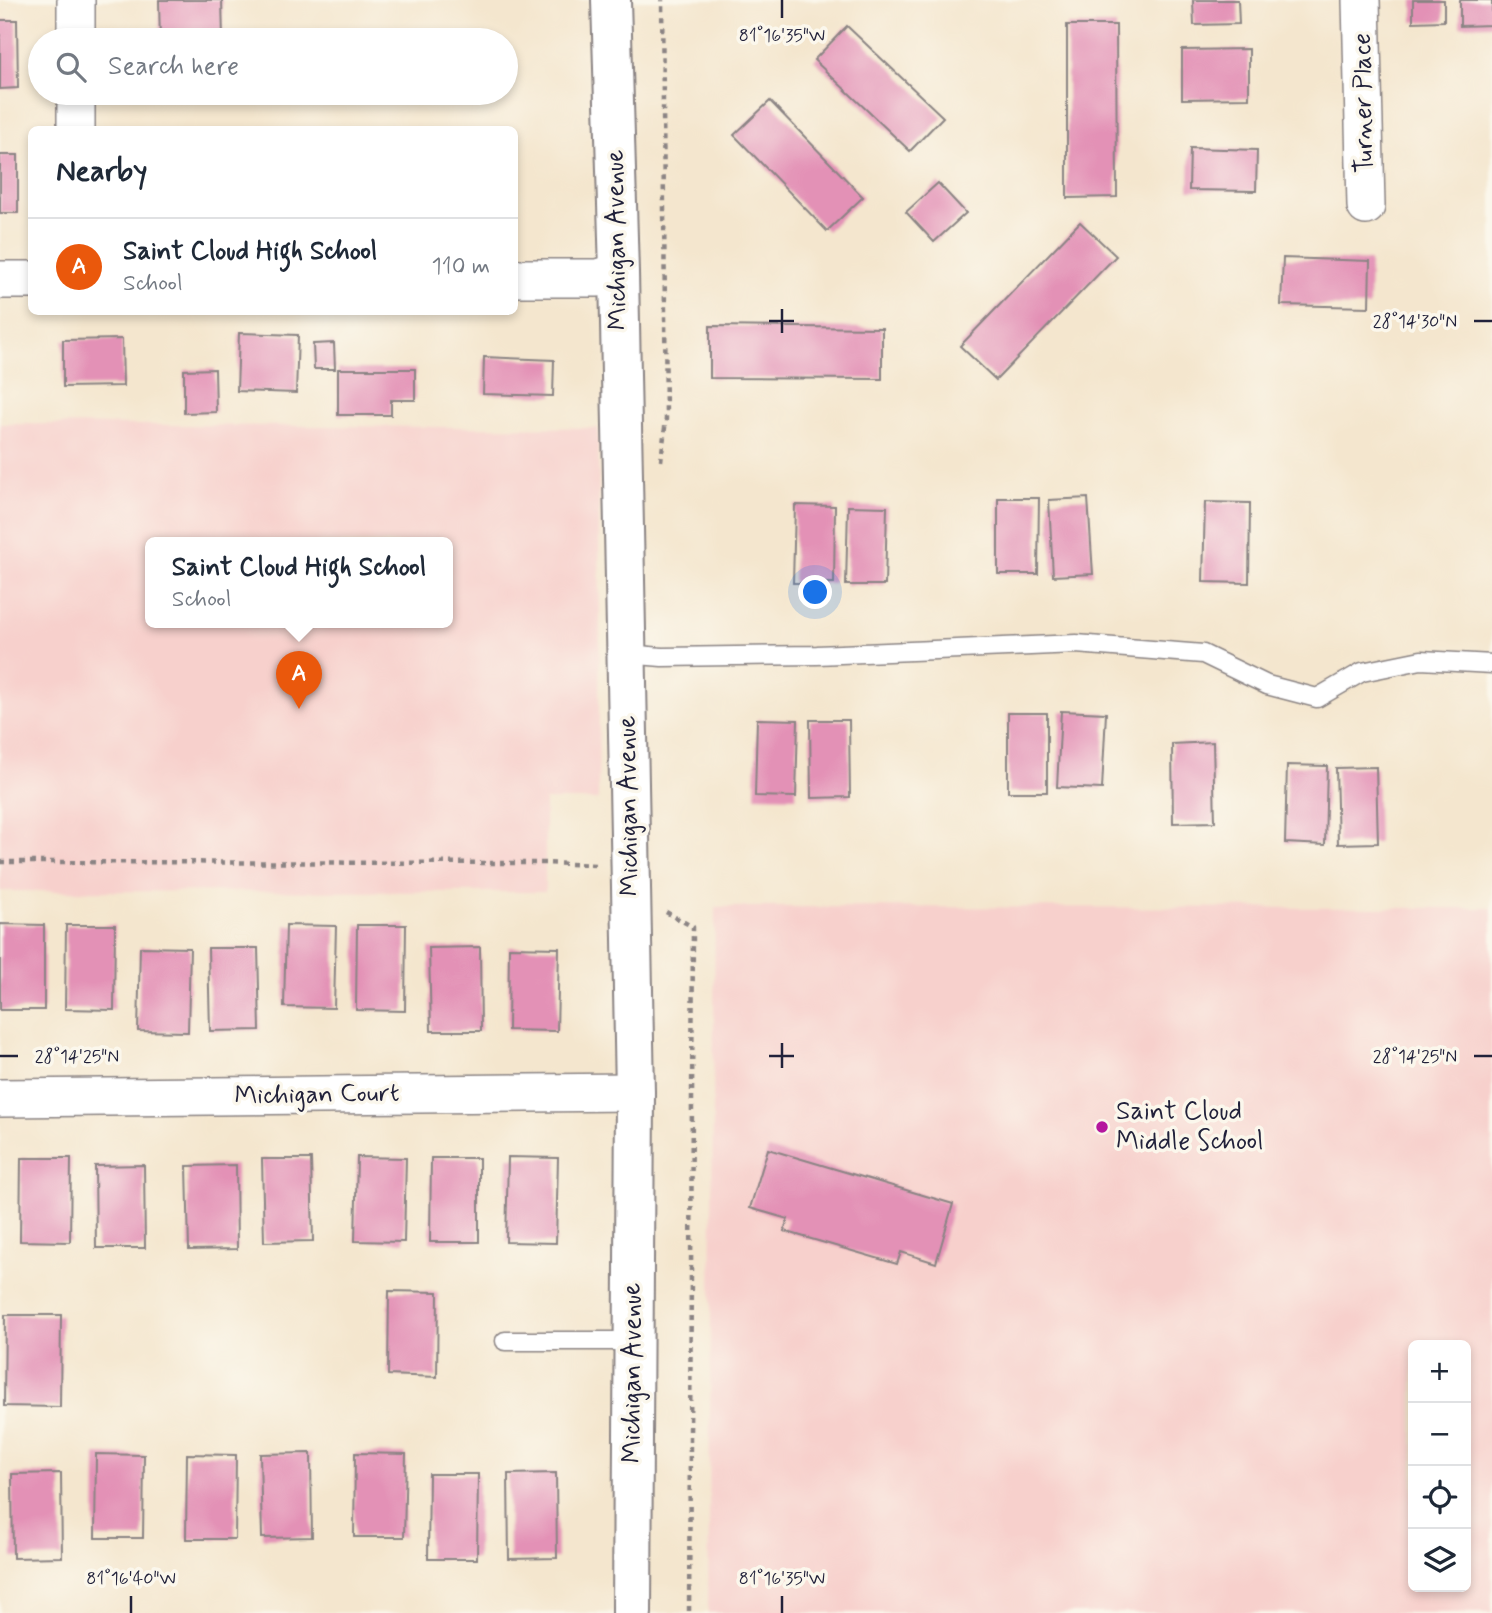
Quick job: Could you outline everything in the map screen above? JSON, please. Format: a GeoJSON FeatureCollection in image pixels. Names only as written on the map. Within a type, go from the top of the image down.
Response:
{"type":"FeatureCollection","features":[{"type":"Feature","properties":{"kind":"street"},"geometry":{"type":"LineString","coordinates":[[76,0],[76,28]]}},
{"type":"Feature","properties":{"kind":"street","name":"Michigan Avenue"},"geometry":{"type":"LineString","coordinates":[[611,0],[635,1092],[632,1613]]}},
{"type":"Feature","properties":{"kind":"street","name":"Turner Place"},"geometry":{"type":"LineString","coordinates":[[1361,0],[1366,206]]}},
{"type":"Feature","properties":{"kind":"street"},"geometry":{"type":"LineString","coordinates":[[76,105],[76,126]]}},
{"type":"Feature","properties":{"kind":"street"},"geometry":{"type":"LineString","coordinates":[[518,278],[598,278],[619,272]]}},
{"type":"Feature","properties":{"kind":"street"},"geometry":{"type":"LineString","coordinates":[[0,280],[28,280]]}},
{"type":"Feature","properties":{"kind":"street","name":"Michigan Court"},"geometry":{"type":"LineString","coordinates":[[0,1098],[635,1092]]}},
{"type":"Feature","properties":{"kind":"lane"},"geometry":{"type":"LineString","coordinates":[[626,654],[662,657],[817,655],[1076,644],[1203,654],[1267,685],[1317,698],[1362,672],[1421,660],[1492,664]]}},
{"type":"Feature","properties":{"kind":"lane"},"geometry":{"type":"LineString","coordinates":[[505,1341],[633,1340]]}},
{"type":"Feature","properties":{"kind":"path"},"geometry":{"type":"LineString","coordinates":[[661,470],[666,419],[662,0]]}},
{"type":"Feature","properties":{"kind":"path"},"geometry":{"type":"LineString","coordinates":[[0,862],[531,862],[599,865]]}},
{"type":"Feature","properties":{"kind":"path"},"geometry":{"type":"LineString","coordinates":[[688,1613],[693,927]]}},
{"type":"Feature","properties":{"kind":"shaded area"},"geometry":{"type":"Polygon","coordinates":[[[0,424],[598,428],[598,800],[545,800],[545,892],[0,891],[0,424]]]}},
{"type":"Feature","properties":{"kind":"shaded area","name":"Saint Cloud Middle School"},"geometry":{"type":"Polygon","coordinates":[[[715,907],[1492,908],[1492,1613],[708,1613],[715,907]]]}},
{"type":"Feature","properties":{"kind":"building"},"geometry":{"type":"Polygon","coordinates":[[[159,0],[222,0],[223,28],[160,28],[159,0]]]}},
{"type":"Feature","properties":{"kind":"building"},"geometry":{"type":"Polygon","coordinates":[[[1193,0],[1238,0],[1239,24],[1194,25],[1193,0]]]}},
{"type":"Feature","properties":{"kind":"building"},"geometry":{"type":"Polygon","coordinates":[[[1413,0],[1444,0],[1444,21],[1413,22],[1413,0]]]}},
{"type":"Feature","properties":{"kind":"building"},"geometry":{"type":"Polygon","coordinates":[[[1460,0],[1492,0],[1492,25],[1460,26],[1460,0]]]}},
{"type":"Feature","properties":{"kind":"building"},"geometry":{"type":"Polygon","coordinates":[[[0,20],[17,20],[18,88],[0,89],[0,20]]]}},
{"type":"Feature","properties":{"kind":"building"},"geometry":{"type":"Polygon","coordinates":[[[1067,25],[1116,25],[1117,197],[1067,198],[1067,25]]]}},
{"type":"Feature","properties":{"kind":"building"},"geometry":{"type":"Polygon","coordinates":[[[847,26],[943,117],[910,151],[814,60],[847,26]]]}},
{"type":"Feature","properties":{"kind":"building"},"geometry":{"type":"Polygon","coordinates":[[[1249,49],[1249,98],[1182,99],[1182,50],[1249,49]]]}},
{"type":"Feature","properties":{"kind":"building"},"geometry":{"type":"Polygon","coordinates":[[[770,101],[863,197],[827,231],[734,135],[770,101]]]}},
{"type":"Feature","properties":{"kind":"building"},"geometry":{"type":"Polygon","coordinates":[[[1190,148],[1257,150],[1256,191],[1189,190],[1190,148]]]}},
{"type":"Feature","properties":{"kind":"building"},"geometry":{"type":"Polygon","coordinates":[[[0,155],[18,155],[18,213],[0,213],[0,155]]]}},
{"type":"Feature","properties":{"kind":"building"},"geometry":{"type":"Polygon","coordinates":[[[938,183],[966,213],[934,242],[906,212],[938,183]]]}},
{"type":"Feature","properties":{"kind":"building"},"geometry":{"type":"Polygon","coordinates":[[[1080,222],[1116,256],[996,380],[960,346],[1080,222]]]}},
{"type":"Feature","properties":{"kind":"building"},"geometry":{"type":"Polygon","coordinates":[[[1283,258],[1370,261],[1369,307],[1281,305],[1283,258]]]}},
{"type":"Feature","properties":{"kind":"building"},"geometry":{"type":"Polygon","coordinates":[[[710,326],[882,328],[882,379],[710,378],[710,326]]]}},
{"type":"Feature","properties":{"kind":"building"},"geometry":{"type":"Polygon","coordinates":[[[239,333],[298,335],[296,393],[237,391],[239,333]]]}},
{"type":"Feature","properties":{"kind":"building"},"geometry":{"type":"Polygon","coordinates":[[[122,339],[123,386],[63,387],[63,340],[122,339]]]}},
{"type":"Feature","properties":{"kind":"building"},"geometry":{"type":"Polygon","coordinates":[[[334,343],[335,369],[314,369],[313,344],[334,343]]]}},
{"type":"Feature","properties":{"kind":"building"},"geometry":{"type":"Polygon","coordinates":[[[484,357],[554,360],[553,396],[483,394],[484,357]]]}},
{"type":"Feature","properties":{"kind":"building"},"geometry":{"type":"Polygon","coordinates":[[[215,369],[216,412],[184,413],[184,370],[215,369]]]}},
{"type":"Feature","properties":{"kind":"building"},"geometry":{"type":"Polygon","coordinates":[[[338,369],[415,369],[415,400],[391,400],[391,415],[338,415],[338,369]]]}},
{"type":"Feature","properties":{"kind":"building"},"geometry":{"type":"Polygon","coordinates":[[[998,498],[1039,498],[1038,574],[998,574],[998,498]]]}},
{"type":"Feature","properties":{"kind":"building"},"geometry":{"type":"Polygon","coordinates":[[[1088,498],[1093,574],[1053,576],[1049,500],[1088,498]]]}},
{"type":"Feature","properties":{"kind":"building"},"geometry":{"type":"Polygon","coordinates":[[[1205,502],[1250,503],[1249,583],[1203,582],[1205,502]]]}},
{"type":"Feature","properties":{"kind":"building"},"geometry":{"type":"Polygon","coordinates":[[[795,505],[835,506],[834,583],[793,583],[795,505]]]}},
{"type":"Feature","properties":{"kind":"building"},"geometry":{"type":"Polygon","coordinates":[[[848,506],[887,507],[885,585],[846,585],[848,506]]]}},
{"type":"Feature","properties":{"kind":"building"},"geometry":{"type":"Polygon","coordinates":[[[1061,711],[1106,713],[1102,789],[1057,787],[1061,711]]]}},
{"type":"Feature","properties":{"kind":"building"},"geometry":{"type":"Polygon","coordinates":[[[1008,713],[1047,713],[1047,792],[1008,792],[1008,713]]]}},
{"type":"Feature","properties":{"kind":"building"},"geometry":{"type":"Polygon","coordinates":[[[757,719],[798,720],[796,797],[755,796],[757,719]]]}},
{"type":"Feature","properties":{"kind":"building"},"geometry":{"type":"Polygon","coordinates":[[[810,720],[849,720],[850,797],[811,798],[810,720]]]}},
{"type":"Feature","properties":{"kind":"building"},"geometry":{"type":"Polygon","coordinates":[[[1213,742],[1215,822],[1173,823],[1172,744],[1213,742]]]}},
{"type":"Feature","properties":{"kind":"building"},"geometry":{"type":"Polygon","coordinates":[[[1287,765],[1327,766],[1325,845],[1285,843],[1287,765]]]}},
{"type":"Feature","properties":{"kind":"building"},"geometry":{"type":"Polygon","coordinates":[[[1376,767],[1378,843],[1338,844],[1336,768],[1376,767]]]}},
{"type":"Feature","properties":{"kind":"building"},"geometry":{"type":"Polygon","coordinates":[[[0,924],[44,925],[44,1010],[0,1010],[0,924]]]}},
{"type":"Feature","properties":{"kind":"building"},"geometry":{"type":"Polygon","coordinates":[[[66,925],[115,925],[114,1010],[65,1009],[66,925]]]}},
{"type":"Feature","properties":{"kind":"building"},"geometry":{"type":"Polygon","coordinates":[[[286,925],[336,926],[334,1008],[284,1007],[286,925]]]}},
{"type":"Feature","properties":{"kind":"building"},"geometry":{"type":"Polygon","coordinates":[[[357,925],[406,925],[405,1011],[356,1010],[357,925]]]}},
{"type":"Feature","properties":{"kind":"building"},"geometry":{"type":"Polygon","coordinates":[[[140,947],[190,948],[188,1032],[138,1031],[140,947]]]}},
{"type":"Feature","properties":{"kind":"building"},"geometry":{"type":"Polygon","coordinates":[[[480,947],[481,1031],[431,1031],[429,948],[480,947]]]}},
{"type":"Feature","properties":{"kind":"building"},"geometry":{"type":"Polygon","coordinates":[[[509,947],[559,948],[557,1031],[508,1030],[509,947]]]}},
{"type":"Feature","properties":{"kind":"building"},"geometry":{"type":"Polygon","coordinates":[[[208,948],[258,948],[260,1030],[210,1031],[208,948]]]}},
{"type":"Feature","properties":{"kind":"building"},"geometry":{"type":"Polygon","coordinates":[[[768,1149],[953,1204],[936,1263],[901,1252],[897,1264],[784,1231],[788,1219],[750,1208],[768,1149]]]}},
{"type":"Feature","properties":{"kind":"building"},"geometry":{"type":"Polygon","coordinates":[[[357,1157],[406,1158],[404,1242],[355,1241],[357,1157]]]}},
{"type":"Feature","properties":{"kind":"building"},"geometry":{"type":"Polygon","coordinates":[[[508,1157],[558,1158],[556,1243],[506,1242],[508,1157]]]}},
{"type":"Feature","properties":{"kind":"building"},"geometry":{"type":"Polygon","coordinates":[[[21,1158],[71,1158],[70,1242],[20,1241],[21,1158]]]}},
{"type":"Feature","properties":{"kind":"building"},"geometry":{"type":"Polygon","coordinates":[[[431,1158],[479,1158],[479,1242],[430,1242],[431,1158]]]}},
{"type":"Feature","properties":{"kind":"building"},"geometry":{"type":"Polygon","coordinates":[[[262,1159],[311,1159],[313,1241],[264,1242],[262,1159]]]}},
{"type":"Feature","properties":{"kind":"building"},"geometry":{"type":"Polygon","coordinates":[[[144,1165],[145,1248],[96,1248],[95,1166],[144,1165]]]}},
{"type":"Feature","properties":{"kind":"building"},"geometry":{"type":"Polygon","coordinates":[[[236,1165],[237,1249],[189,1250],[187,1166],[236,1165]]]}},
{"type":"Feature","properties":{"kind":"building"},"geometry":{"type":"Polygon","coordinates":[[[389,1291],[438,1292],[437,1377],[388,1375],[389,1291]]]}},
{"type":"Feature","properties":{"kind":"building"},"geometry":{"type":"Polygon","coordinates":[[[5,1315],[61,1315],[60,1407],[4,1406],[5,1315]]]}},
{"type":"Feature","properties":{"kind":"building"},"geometry":{"type":"Polygon","coordinates":[[[311,1453],[312,1537],[262,1538],[260,1454],[311,1453]]]}},
{"type":"Feature","properties":{"kind":"building"},"geometry":{"type":"Polygon","coordinates":[[[355,1453],[406,1454],[404,1537],[354,1537],[355,1453]]]}},
{"type":"Feature","properties":{"kind":"building"},"geometry":{"type":"Polygon","coordinates":[[[96,1454],[144,1455],[143,1538],[95,1538],[96,1454]]]}},
{"type":"Feature","properties":{"kind":"building"},"geometry":{"type":"Polygon","coordinates":[[[187,1454],[236,1455],[235,1539],[186,1539],[187,1454]]]}},
{"type":"Feature","properties":{"kind":"building"},"geometry":{"type":"Polygon","coordinates":[[[61,1473],[62,1557],[13,1558],[12,1474],[61,1473]]]}},
{"type":"Feature","properties":{"kind":"building"},"geometry":{"type":"Polygon","coordinates":[[[556,1473],[557,1558],[509,1559],[508,1474],[556,1473]]]}},
{"type":"Feature","properties":{"kind":"building"},"geometry":{"type":"Polygon","coordinates":[[[429,1474],[478,1474],[477,1559],[428,1559],[429,1474]]]}},
{"type":"Feature","properties":{"kind":"place","name":"Saint Cloud High School"},"geometry":{"type":"Point","coordinates":[299,709]}},
{"type":"Feature","properties":{"kind":"place","name":"Saint Cloud Middle School"},"geometry":{"type":"Point","coordinates":[1102,1127]}}]}
